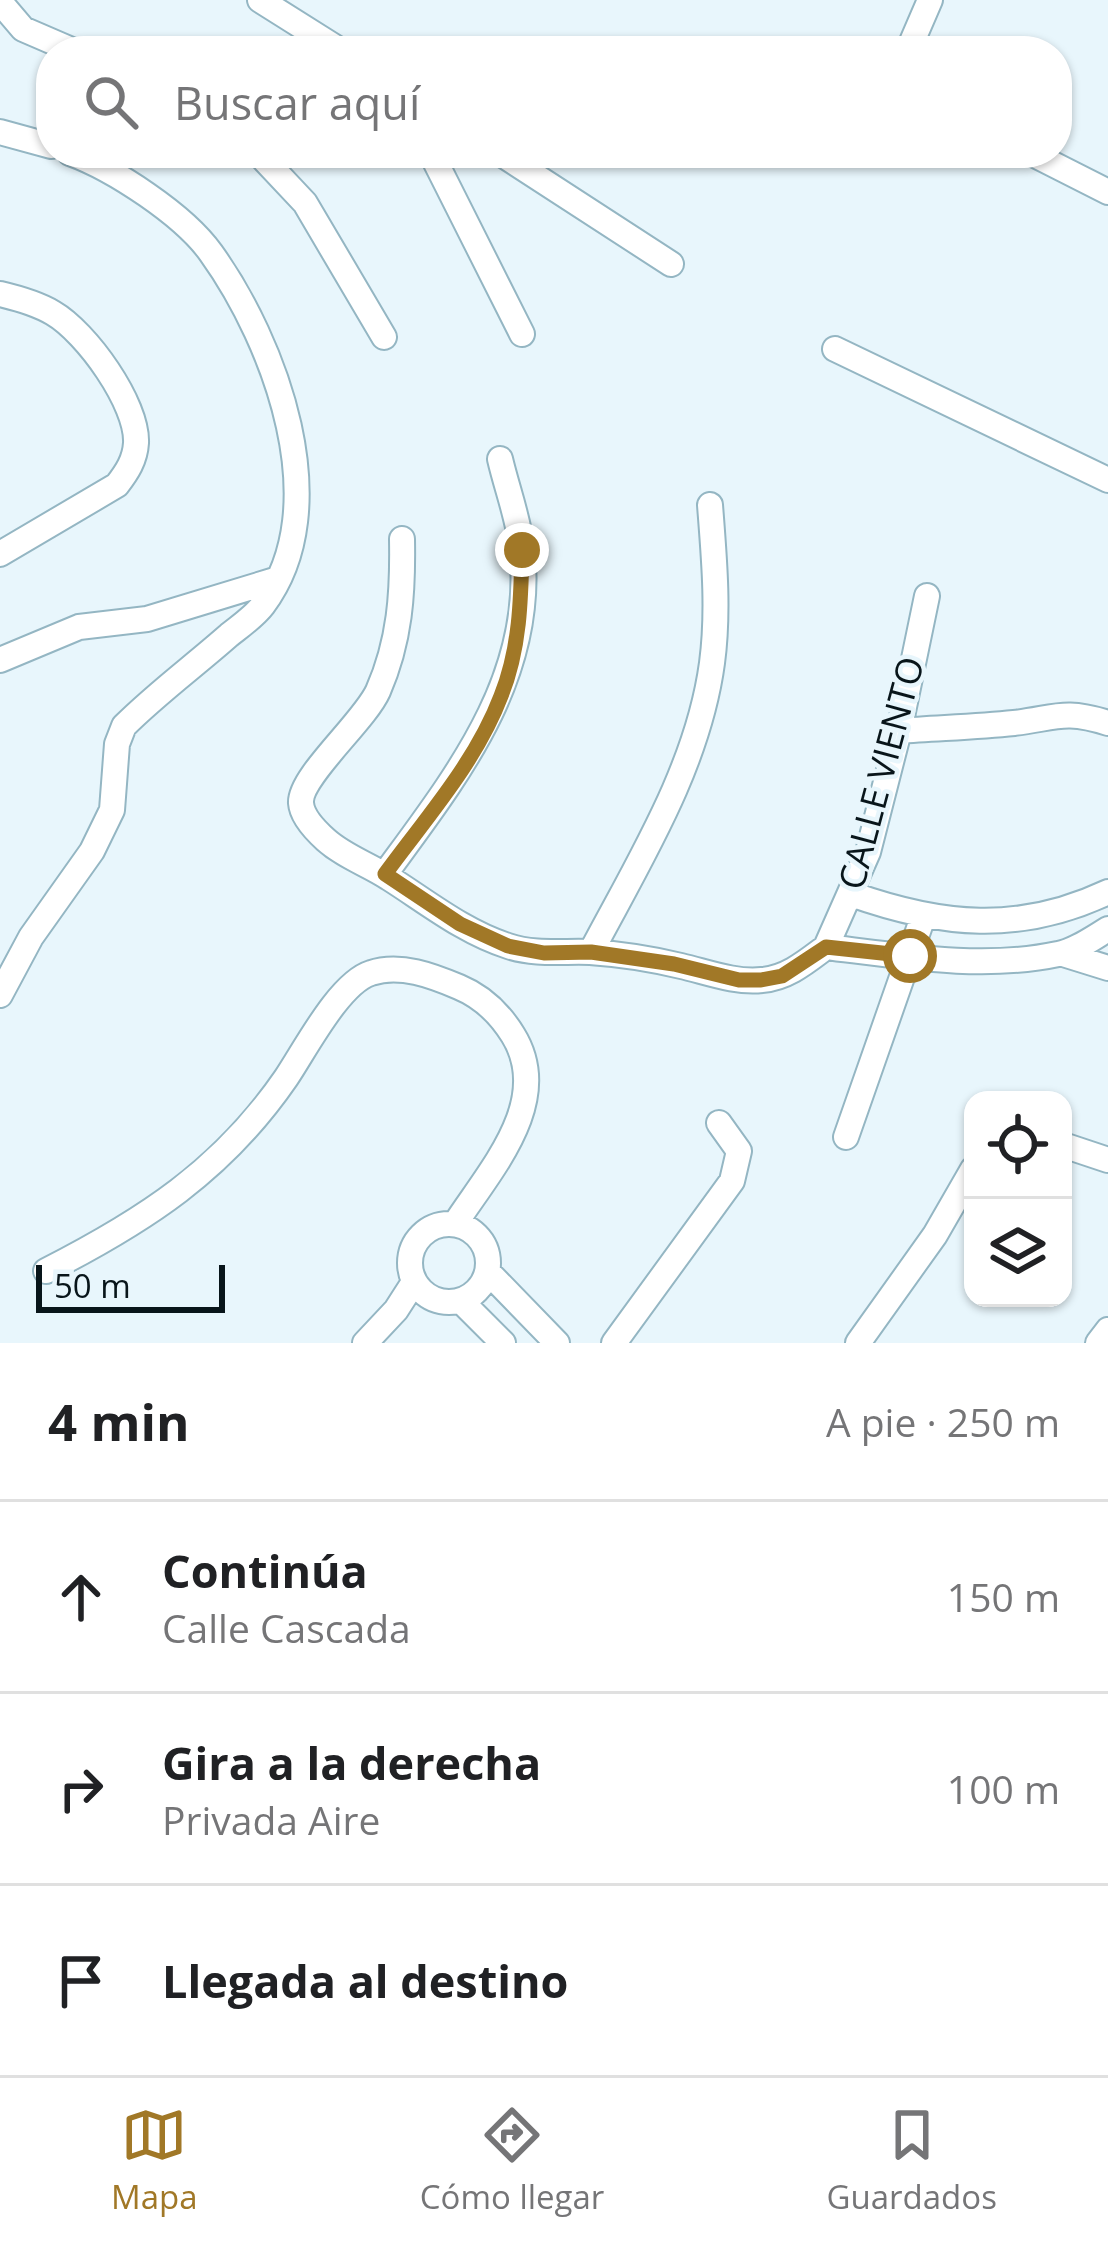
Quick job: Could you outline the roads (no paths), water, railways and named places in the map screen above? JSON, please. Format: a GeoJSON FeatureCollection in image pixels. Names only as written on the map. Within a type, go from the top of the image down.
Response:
{"type":"FeatureCollection","features":[{"type":"Feature","properties":{"kind":"street"},"geometry":{"type":"LineString","coordinates":[[260,0],[317,36]]}},
{"type":"Feature","properties":{"kind":"street"},"geometry":{"type":"LineString","coordinates":[[914,36],[930,0]]}},
{"type":"Feature","properties":{"kind":"street"},"geometry":{"type":"LineString","coordinates":[[0,2],[23,28],[41,36]]}},
{"type":"Feature","properties":{"kind":"street"},"geometry":{"type":"LineString","coordinates":[[0,132],[36,142]]}},
{"type":"Feature","properties":{"kind":"street"},"geometry":{"type":"LineString","coordinates":[[0,994],[32,937],[92,851],[112,810],[117,744],[124,726],[262,606],[290,551],[299,478],[284,405],[244,308],[209,249],[139,188],[100,168]]}},
{"type":"Feature","properties":{"kind":"street"},"geometry":{"type":"LineString","coordinates":[[272,168],[304,203],[385,337]]}},
{"type":"Feature","properties":{"kind":"street"},"geometry":{"type":"LineString","coordinates":[[439,168],[522,334]]}},
{"type":"Feature","properties":{"kind":"street"},"geometry":{"type":"LineString","coordinates":[[523,168],[671,264]]}},
{"type":"Feature","properties":{"kind":"street"},"geometry":{"type":"LineString","coordinates":[[1060,168],[1108,192]]}},
{"type":"Feature","properties":{"kind":"street"},"geometry":{"type":"LineString","coordinates":[[0,294],[53,313],[81,335],[108,371],[136,440],[131,467],[117,485],[0,554]]}},
{"type":"Feature","properties":{"kind":"street"},"geometry":{"type":"LineString","coordinates":[[835,349],[1108,480]]}},
{"type":"Feature","properties":{"kind":"street"},"geometry":{"type":"LineString","coordinates":[[385,874],[469,759],[502,695],[521,618],[522,550],[500,460]]}},
{"type":"Feature","properties":{"kind":"street"},"geometry":{"type":"LineString","coordinates":[[591,952],[671,798],[696,732],[712,662],[715,578],[710,505]]}},
{"type":"Feature","properties":{"kind":"street"},"geometry":{"type":"LineString","coordinates":[[402,539],[403,600],[385,674],[351,733],[318,767],[301,797],[307,819],[325,839],[460,924],[508,946],[674,964],[739,980],[782,976],[826,947],[1006,960],[1063,954],[1108,929]]}},
{"type":"Feature","properties":{"kind":"street"},"geometry":{"type":"LineString","coordinates":[[0,660],[79,627],[147,619],[275,580]]}},
{"type":"Feature","properties":{"kind":"street","name":"CALLE VIENTO"},"geometry":{"type":"LineString","coordinates":[[826,947],[868,852],[927,596]]}},
{"type":"Feature","properties":{"kind":"street"},"geometry":{"type":"LineString","coordinates":[[898,731],[1018,723],[1057,713],[1077,713],[1108,723]]}},
{"type":"Feature","properties":{"kind":"street"},"geometry":{"type":"LineString","coordinates":[[851,893],[923,917],[963,922],[1037,917],[1108,892]]}},
{"type":"Feature","properties":{"kind":"street"},"geometry":{"type":"LineString","coordinates":[[846,1137],[923,917]]}},
{"type":"Feature","properties":{"kind":"street"},"geometry":{"type":"LineString","coordinates":[[1063,954],[1108,968]]}},
{"type":"Feature","properties":{"kind":"street"},"geometry":{"type":"LineString","coordinates":[[46,1271],[116,1235],[208,1170],[280,1087],[350,985],[371,972],[400,970],[433,976],[471,992],[500,1016],[521,1048],[527,1088],[518,1126],[455,1224]]}},
{"type":"Feature","properties":{"kind":"street"},"geometry":{"type":"LineString","coordinates":[[614,1343],[732,1180],[739,1151],[719,1123]]}},
{"type":"Feature","properties":{"kind":"street"},"geometry":{"type":"LineString","coordinates":[[1072,1148],[1108,1160]]}},
{"type":"Feature","properties":{"kind":"street"},"geometry":{"type":"LineString","coordinates":[[858,1343],[935,1235],[964,1185]]}},
{"type":"Feature","properties":{"kind":"street"},"geometry":{"type":"LineString","coordinates":[[455,1224],[482,1240],[488,1272],[478,1291],[461,1301],[444,1303],[429,1298],[414,1282],[409,1262],[418,1238],[429,1229],[455,1224]]}},
{"type":"Feature","properties":{"kind":"street"},"geometry":{"type":"LineString","coordinates":[[488,1272],[557,1343]]}},
{"type":"Feature","properties":{"kind":"street"},"geometry":{"type":"LineString","coordinates":[[365,1343],[414,1282]]}},
{"type":"Feature","properties":{"kind":"street"},"geometry":{"type":"LineString","coordinates":[[461,1301],[503,1343]]}},
{"type":"Feature","properties":{"kind":"street"},"geometry":{"type":"LineString","coordinates":[[1098,1343],[1108,1330]]}}]}
